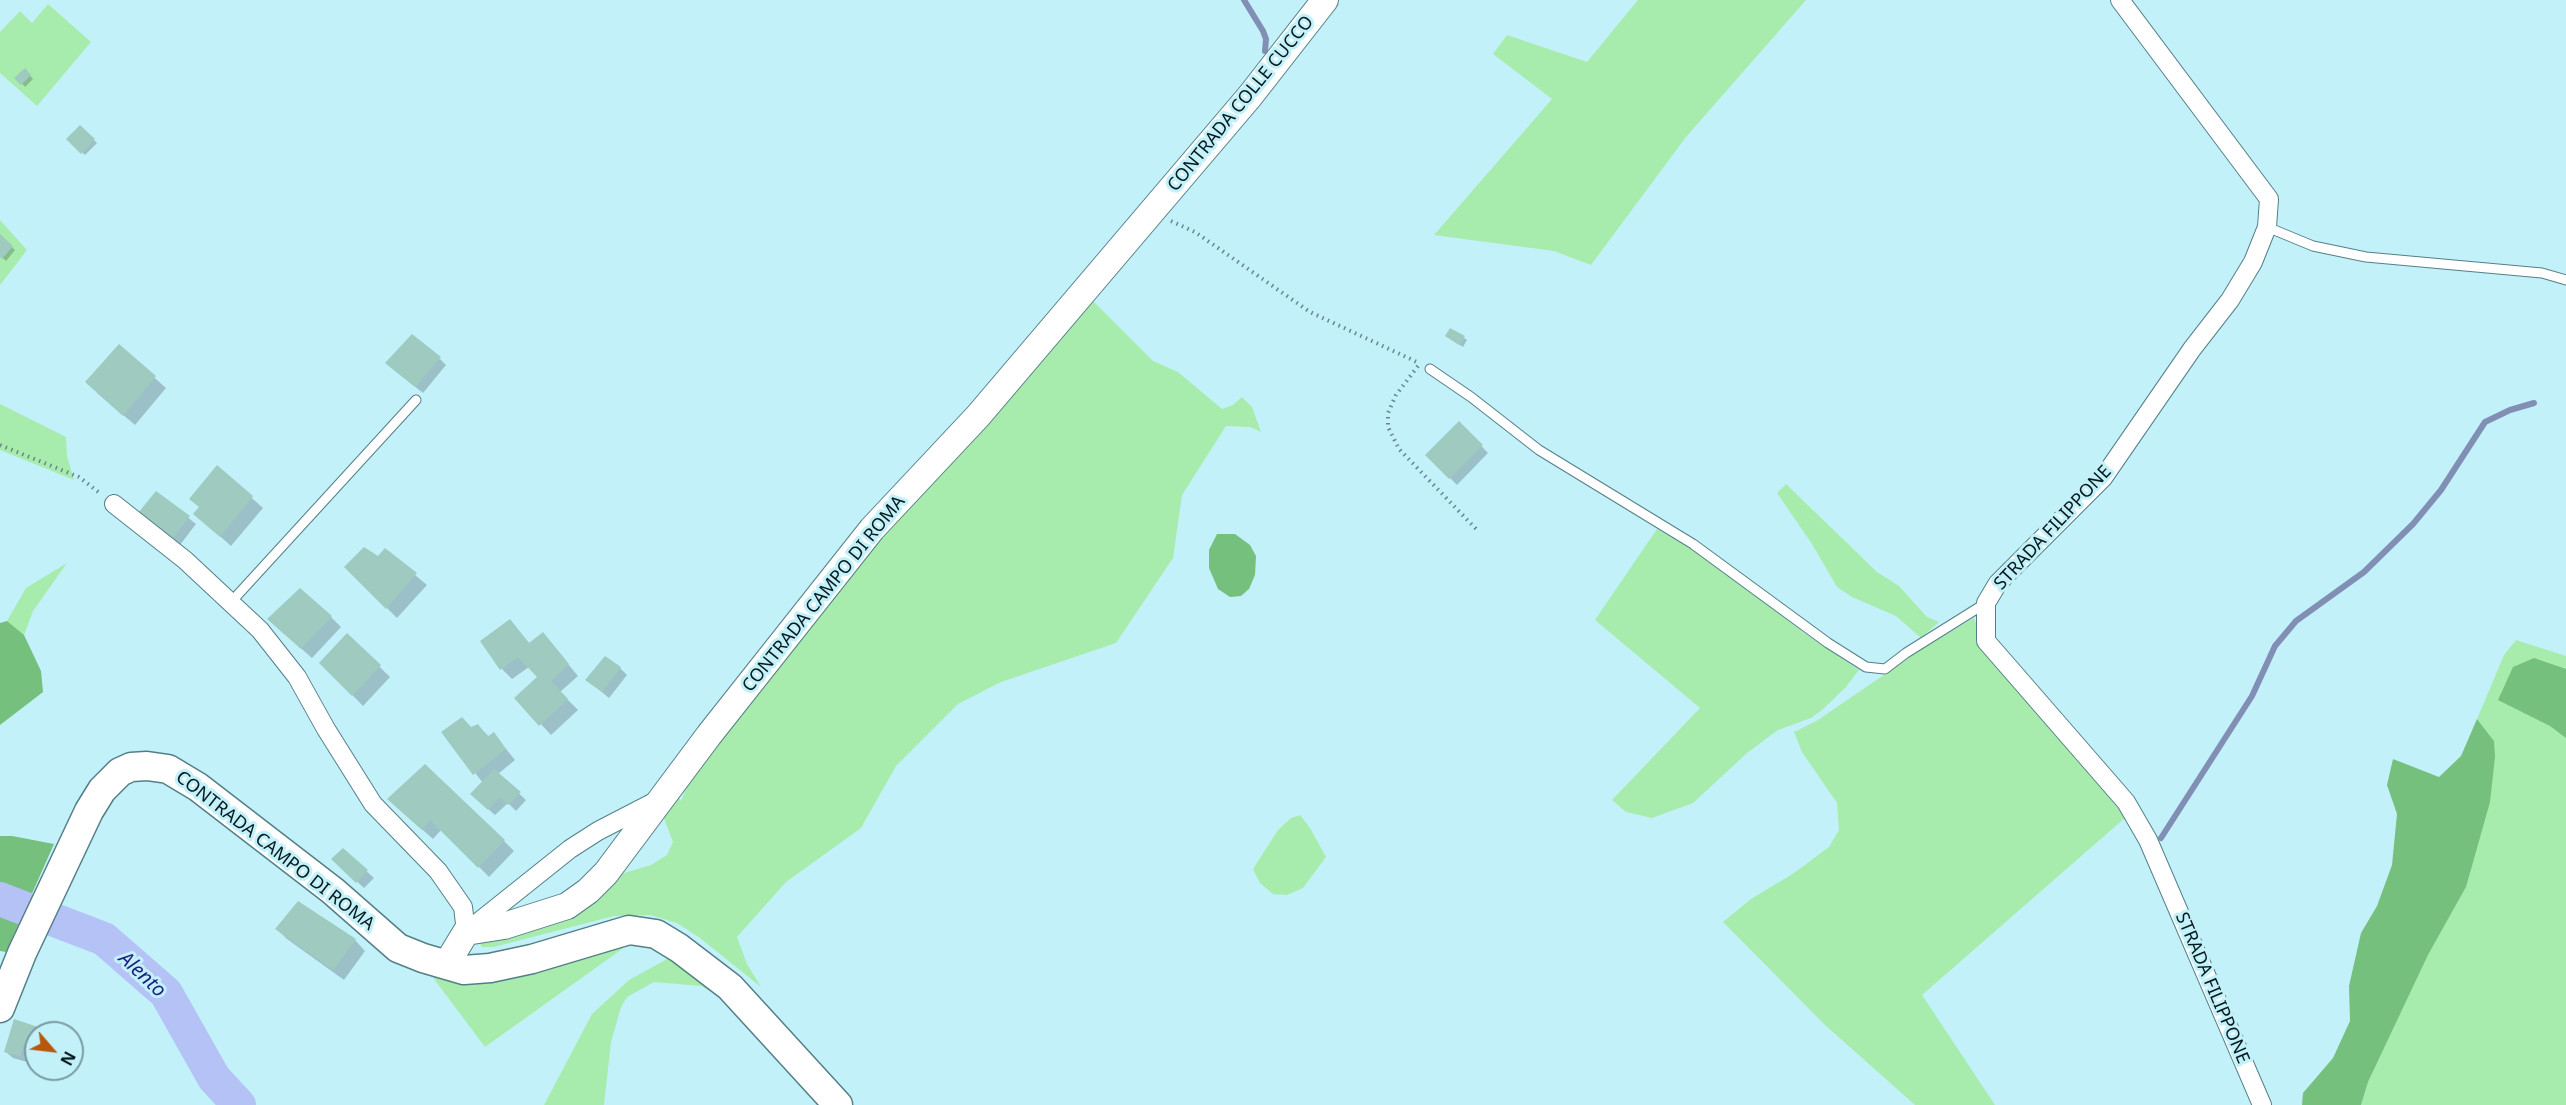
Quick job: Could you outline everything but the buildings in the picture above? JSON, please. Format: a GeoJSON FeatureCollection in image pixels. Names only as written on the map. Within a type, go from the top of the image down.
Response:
{"type":"FeatureCollection","features":[{"type":"Feature","properties":{"kind":"main road","name":"CONTRADA CAMPO DI ROMA"},"geometry":{"type":"LineString","coordinates":[[0,1008],[22,953],[89,811],[102,790],[120,772],[131,767],[168,769],[198,787],[333,891],[398,948],[446,965],[464,970],[490,968],[532,959],[629,930],[656,934],[679,948],[730,987],[838,1105]]}},
{"type":"Feature","properties":{"kind":"street","name":"CONTRADA COLLE CUCCO"},"geometry":{"type":"LineString","coordinates":[[1155,208],[1250,96],[1325,0]]}},
{"type":"Feature","properties":{"kind":"street","name":"STRADA FILIPPONE"},"geometry":{"type":"LineString","coordinates":[[2120,0],[2269,199],[2267,227],[2253,262],[2230,300],[2192,349],[2103,478],[1998,583],[1986,603],[1986,641],[2126,802],[2148,840],[2262,1105]]}},
{"type":"Feature","properties":{"kind":"street","name":"CONTRADA CAMPO DI ROMA"},"geometry":{"type":"LineString","coordinates":[[466,932],[504,926],[567,906],[588,891],[606,873],[709,735],[872,529],[978,416],[1155,208]]}},
{"type":"Feature","properties":{"kind":"street"},"geometry":{"type":"LineString","coordinates":[[114,504],[185,560],[232,601],[260,630],[297,677],[326,729],[373,804],[438,871],[463,907],[466,932]]}},
{"type":"Feature","properties":{"kind":"street"},"geometry":{"type":"LineString","coordinates":[[446,965],[466,932],[570,849],[598,831],[664,797]]}},
{"type":"Feature","properties":{"kind":"lane"},"geometry":{"type":"LineString","coordinates":[[2267,227],[2313,246],[2366,257],[2542,273],[2566,280]]}},
{"type":"Feature","properties":{"kind":"lane"},"geometry":{"type":"LineString","coordinates":[[1430,369],[1472,397],[1539,450],[1693,544],[1827,643],[1866,668],[1885,669],[1906,653],[1986,603]]}},
{"type":"Feature","properties":{"kind":"lane"},"geometry":{"type":"LineString","coordinates":[[232,601],[416,400]]}},
{"type":"Feature","properties":{"kind":"path"},"geometry":{"type":"LineString","coordinates":[[1155,208],[1194,232],[1310,312],[1420,363],[1396,395],[1388,413],[1388,427],[1399,449],[1478,531]]}},
{"type":"Feature","properties":{"kind":"path"},"geometry":{"type":"LineString","coordinates":[[0,445],[79,477],[114,504]]}},
{"type":"Feature","properties":{"kind":"green space"},"geometry":{"type":"Polygon","coordinates":[[[1638,0],[1806,0],[1686,137],[1591,265],[1554,251],[1434,235],[1552,99],[1493,54],[1507,35],[1587,62],[1638,0]]]}},
{"type":"Feature","properties":{"kind":"green space"},"geometry":{"type":"Polygon","coordinates":[[[48,4],[91,42],[37,106],[0,73],[0,32],[20,11],[32,23],[48,4]]]}},
{"type":"Feature","properties":{"kind":"green space"},"geometry":{"type":"Polygon","coordinates":[[[0,220],[27,250],[0,285],[0,220]]]}},
{"type":"Feature","properties":{"kind":"green space"},"geometry":{"type":"Polygon","coordinates":[[[1087,295],[1153,361],[1178,372],[1222,409],[1233,405],[1242,397],[1252,407],[1261,432],[1250,427],[1226,426],[1182,495],[1173,558],[1116,643],[1001,682],[958,704],[896,766],[861,828],[786,882],[737,937],[747,964],[761,987],[700,938],[677,923],[650,915],[614,916],[494,947],[482,947],[479,942],[621,874],[651,865],[667,855],[673,842],[662,813],[676,792],[681,801],[690,777],[871,543],[1087,295]]]}},
{"type":"Feature","properties":{"kind":"green space"},"geometry":{"type":"Polygon","coordinates":[[[0,404],[66,437],[67,456],[74,480],[0,450],[0,404]]]}},
{"type":"Feature","properties":{"kind":"green space"},"geometry":{"type":"Polygon","coordinates":[[[1786,484],[1877,572],[1899,586],[1927,617],[1939,622],[1921,638],[1896,616],[1852,597],[1837,587],[1812,544],[1777,493],[1786,484]]]}},
{"type":"Feature","properties":{"kind":"green space"},"geometry":{"type":"Polygon","coordinates":[[[1657,529],[1707,558],[1804,633],[1859,670],[1846,687],[1822,710],[1811,718],[1778,730],[1747,753],[1693,803],[1652,818],[1626,812],[1612,800],[1700,708],[1595,620],[1657,529]]]}},
{"type":"Feature","properties":{"kind":"green space"},"geometry":{"type":"Polygon","coordinates":[[[1217,534],[1235,534],[1250,545],[1256,556],[1255,575],[1249,589],[1241,596],[1230,597],[1218,589],[1209,568],[1209,550],[1217,534]]]}},
{"type":"Feature","properties":{"kind":"green space"},"geometry":{"type":"Polygon","coordinates":[[[67,563],[33,611],[24,635],[7,621],[26,588],[67,563]]]}},
{"type":"Feature","properties":{"kind":"green space"},"geometry":{"type":"Polygon","coordinates":[[[1974,618],[1981,636],[2099,774],[2126,817],[1922,995],[1995,1105],[1915,1105],[1825,1025],[1723,922],[1751,899],[1794,873],[1829,847],[1839,830],[1837,803],[1802,752],[1794,732],[1818,720],[1920,650],[1974,618]]]}},
{"type":"Feature","properties":{"kind":"green space"},"geometry":{"type":"Polygon","coordinates":[[[7,621],[24,635],[41,671],[43,692],[0,725],[0,623],[7,621]]]}},
{"type":"Feature","properties":{"kind":"green space"},"geometry":{"type":"Polygon","coordinates":[[[2516,640],[2566,656],[2566,1105],[2361,1105],[2368,1082],[2428,955],[2466,887],[2476,848],[2494,741],[2477,719],[2504,655],[2516,640]]]}},
{"type":"Feature","properties":{"kind":"green space"},"geometry":{"type":"Polygon","coordinates":[[[2534,658],[2566,669],[2566,738],[2550,726],[2498,700],[2513,667],[2534,658]]]}},
{"type":"Feature","properties":{"kind":"green space"},"geometry":{"type":"Polygon","coordinates":[[[2477,719],[2494,741],[2495,757],[2490,802],[2466,887],[2428,955],[2368,1082],[2361,1105],[2302,1105],[2303,1093],[2333,1058],[2350,1021],[2349,986],[2361,933],[2377,906],[2392,865],[2397,814],[2387,785],[2393,759],[2439,777],[2461,756],[2477,719]]]}},
{"type":"Feature","properties":{"kind":"green space"},"geometry":{"type":"Polygon","coordinates":[[[1300,815],[1326,857],[1303,888],[1287,895],[1273,894],[1260,883],[1253,869],[1278,830],[1291,818],[1300,815]]]}},
{"type":"Feature","properties":{"kind":"green space"},"geometry":{"type":"Polygon","coordinates":[[[0,836],[54,844],[6,952],[0,951],[0,836]]]}},
{"type":"Feature","properties":{"kind":"green space"},"geometry":{"type":"Polygon","coordinates":[[[638,937],[658,940],[679,952],[728,995],[752,1019],[811,1092],[722,998],[701,986],[654,982],[627,997],[621,1007],[611,1042],[604,1105],[544,1105],[592,1014],[629,980],[678,953],[650,943],[625,947],[485,1047],[431,975],[438,968],[483,973],[581,947],[638,937]]]}},
{"type":"Feature","properties":{"kind":"waterway"},"geometry":{"type":"LineString","coordinates":[[1244,0],[1263,31],[1266,39],[1265,51]]}},
{"type":"Feature","properties":{"kind":"waterway"},"geometry":{"type":"LineString","coordinates":[[2161,838],[2252,696],[2275,646],[2296,621],[2364,572],[2413,524],[2441,490],[2485,422],[2510,410],[2534,403]]}},
{"type":"Feature","properties":{"kind":"waterway","name":"Alento"},"geometry":{"type":"LineString","coordinates":[[0,899],[104,939],[166,993],[214,1078],[239,1105]]}}]}
